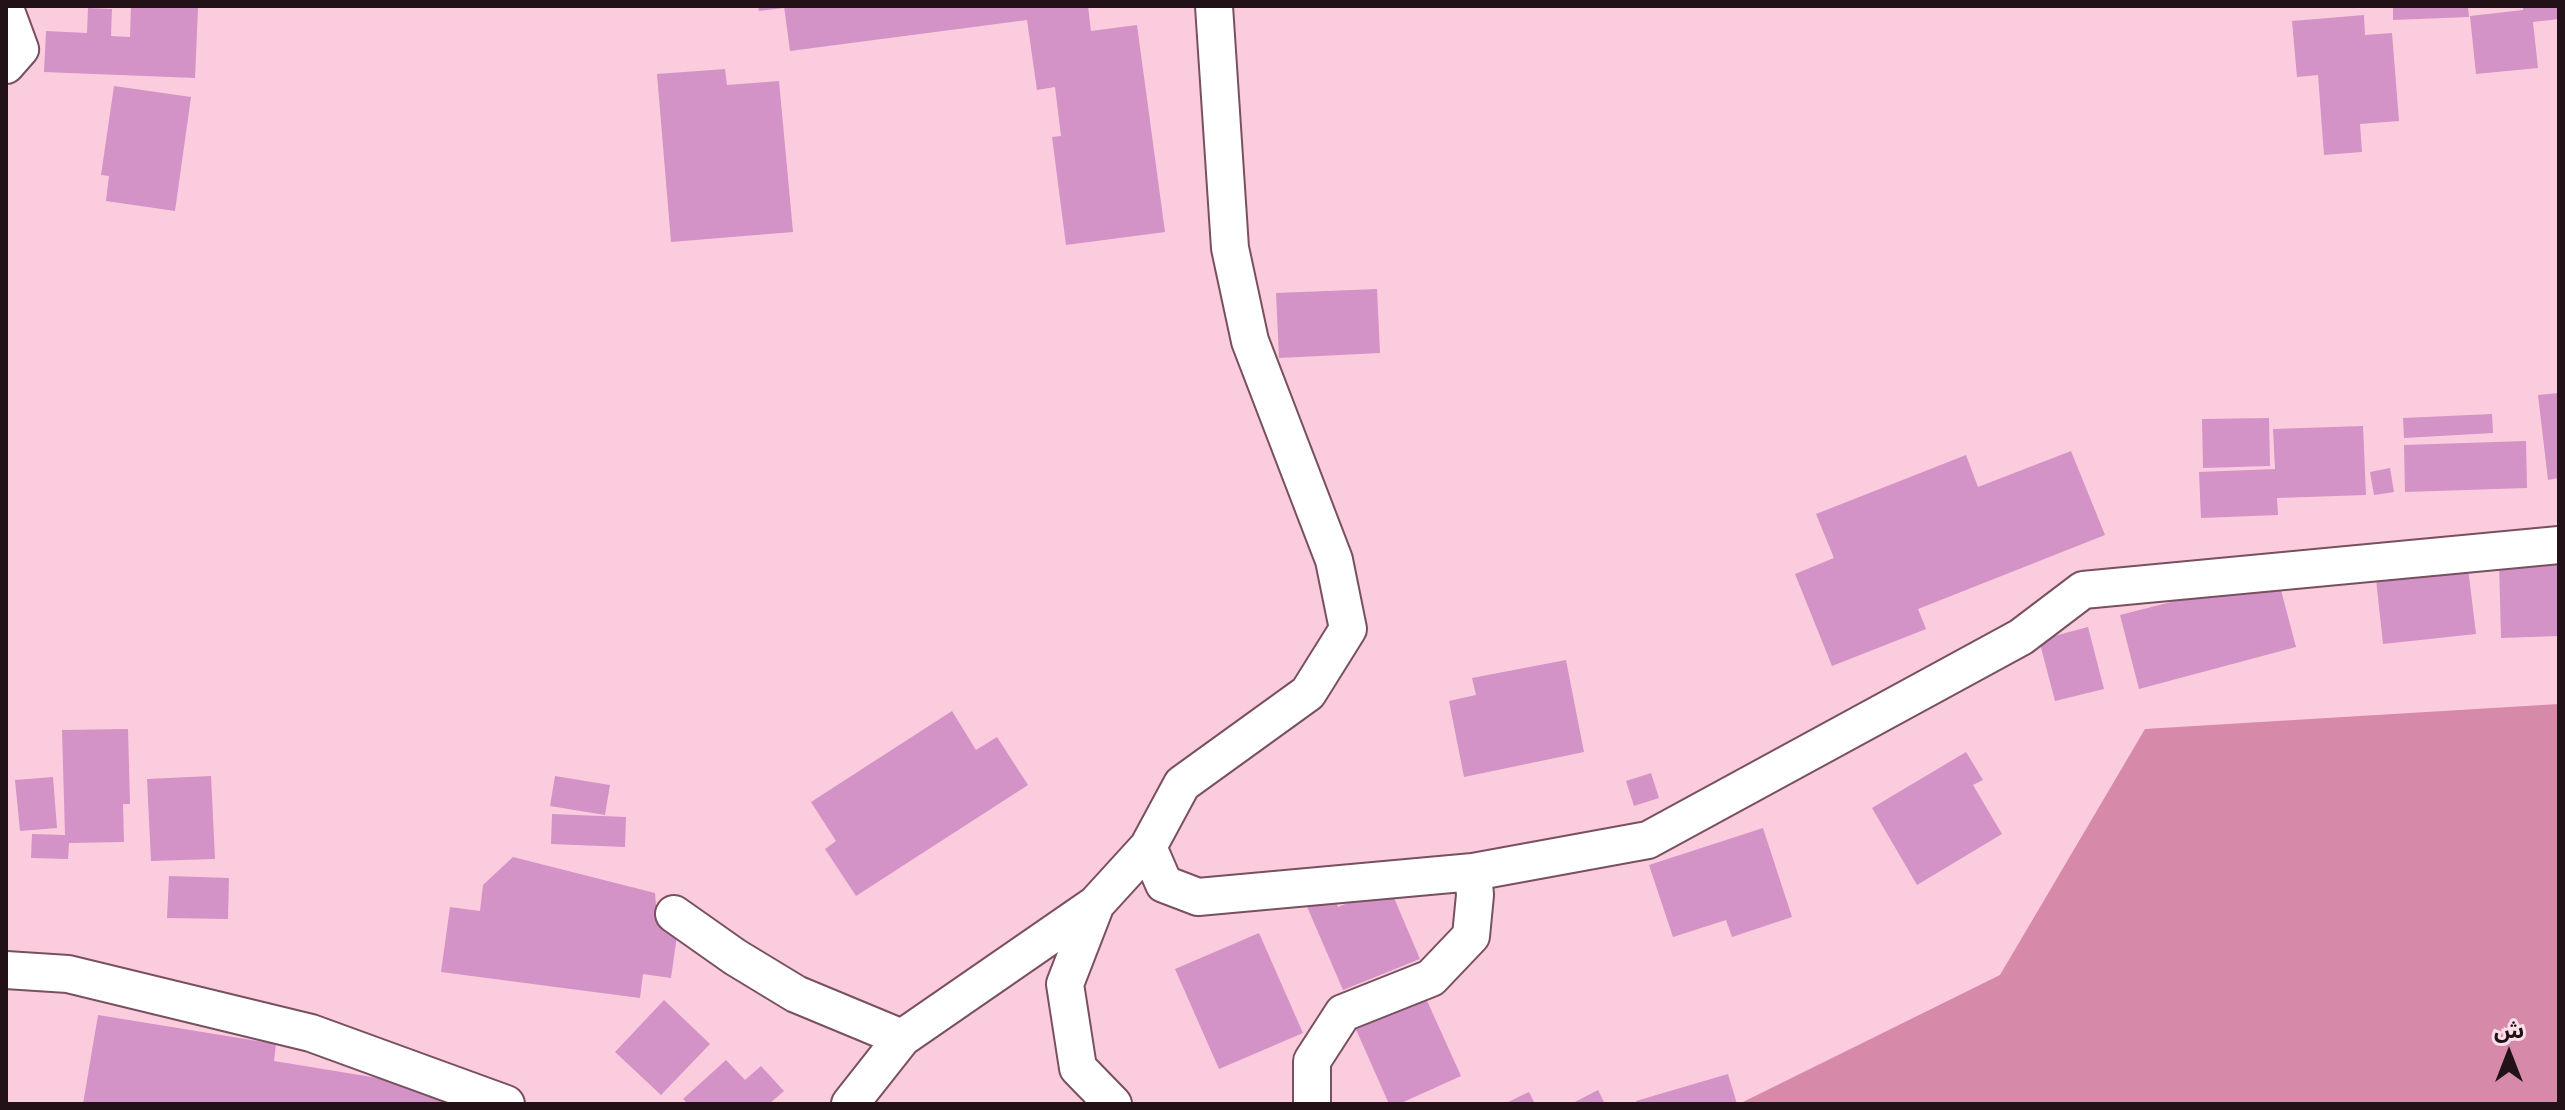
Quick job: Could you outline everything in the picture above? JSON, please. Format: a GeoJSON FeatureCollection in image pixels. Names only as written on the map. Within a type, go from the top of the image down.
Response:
{"type":"FeatureCollection","features":[{"type":"Feature","properties":{"kind":"street"},"geometry":{"type":"LineString","coordinates":[[850,1104],[902,1038],[1096,904],[1148,847],[1182,784],[1308,693],[1348,629],[1334,560],[1250,341],[1230,248],[1214,6]]}},
{"type":"Feature","properties":{"kind":"street"},"geometry":{"type":"LineString","coordinates":[[6,11],[20,49],[6,65]]}},
{"type":"Feature","properties":{"kind":"street"},"geometry":{"type":"LineString","coordinates":[[1148,847],[1164,884],[1198,897],[1473,872],[1648,840],[2021,637],[2083,590],[2559,545]]}},
{"type":"Feature","properties":{"kind":"street"},"geometry":{"type":"LineString","coordinates":[[1312,1104],[1312,1061],[1343,1013],[1431,978],[1471,936],[1475,895],[1473,872]]}},
{"type":"Feature","properties":{"kind":"street"},"geometry":{"type":"LineString","coordinates":[[1096,904],[1065,984],[1078,1068],[1113,1104]]}},
{"type":"Feature","properties":{"kind":"street"},"geometry":{"type":"LineString","coordinates":[[674,914],[735,957],[796,994],[902,1038]]}},
{"type":"Feature","properties":{"kind":"street"},"geometry":{"type":"LineString","coordinates":[[6,970],[68,974],[311,1033],[506,1104]]}},
{"type":"Feature","properties":{"kind":"shaded area"},"geometry":{"type":"Polygon","coordinates":[[[2559,704],[2559,1104],[1739,1104],[2000,975],[2145,729],[2559,704]]]}},
{"type":"Feature","properties":{"kind":"building"},"geometry":{"type":"Polygon","coordinates":[[[131,6],[198,8],[195,78],[44,72],[46,31],[87,33],[88,8],[112,9],[111,36],[130,37],[131,6]]]}},
{"type":"Feature","properties":{"kind":"building"},"geometry":{"type":"Polygon","coordinates":[[[758,6],[783,6],[784,8],[759,11],[758,6]]]}},
{"type":"Feature","properties":{"kind":"building"},"geometry":{"type":"Polygon","coordinates":[[[784,6],[1088,6],[1091,31],[1137,25],[1165,232],[1066,245],[1052,137],[1061,136],[1055,87],[1037,90],[1027,20],[790,51],[784,6]]]}},
{"type":"Feature","properties":{"kind":"building"},"geometry":{"type":"Polygon","coordinates":[[[2393,6],[2468,6],[2469,17],[2393,20],[2393,6]]]}},
{"type":"Feature","properties":{"kind":"building"},"geometry":{"type":"Polygon","coordinates":[[[2523,6],[2559,6],[2559,19],[2533,22],[2538,68],[2476,74],[2470,16],[2523,10],[2523,6]]]}},
{"type":"Feature","properties":{"kind":"building"},"geometry":{"type":"Polygon","coordinates":[[[2364,15],[2365,35],[2392,33],[2399,121],[2360,124],[2362,152],[2324,155],[2318,75],[2297,77],[2292,21],[2364,15]]]}},
{"type":"Feature","properties":{"kind":"building"},"geometry":{"type":"Polygon","coordinates":[[[725,69],[727,85],[779,81],[793,232],[671,242],[657,74],[725,69]]]}},
{"type":"Feature","properties":{"kind":"building"},"geometry":{"type":"Polygon","coordinates":[[[114,86],[191,97],[175,211],[106,201],[109,176],[101,175],[114,86]]]}},
{"type":"Feature","properties":{"kind":"building"},"geometry":{"type":"Polygon","coordinates":[[[1377,289],[1380,353],[1279,358],[1276,293],[1377,289]]]}},
{"type":"Feature","properties":{"kind":"building"},"geometry":{"type":"Polygon","coordinates":[[[2559,393],[2559,478],[2548,480],[2538,395],[2559,393]]]}},
{"type":"Feature","properties":{"kind":"building"},"geometry":{"type":"Polygon","coordinates":[[[2492,414],[2493,433],[2404,438],[2403,418],[2492,414]]]}},
{"type":"Feature","properties":{"kind":"building"},"geometry":{"type":"Polygon","coordinates":[[[2269,418],[2270,466],[2203,468],[2202,419],[2269,418]]]}},
{"type":"Feature","properties":{"kind":"building"},"geometry":{"type":"Polygon","coordinates":[[[2363,426],[2366,495],[2277,498],[2278,515],[2201,518],[2199,472],[2275,469],[2273,429],[2363,426]]]}},
{"type":"Feature","properties":{"kind":"building"},"geometry":{"type":"Polygon","coordinates":[[[2526,441],[2527,488],[2405,492],[2404,445],[2526,441]]]}},
{"type":"Feature","properties":{"kind":"building"},"geometry":{"type":"Polygon","coordinates":[[[2071,451],[2105,535],[1918,609],[1926,629],[1832,666],[1795,574],[1834,558],[1816,514],[1966,455],[1978,487],[2071,451]]]}},
{"type":"Feature","properties":{"kind":"building"},"geometry":{"type":"Polygon","coordinates":[[[2390,468],[2394,492],[2374,495],[2370,472],[2390,468]]]}},
{"type":"Feature","properties":{"kind":"building"},"geometry":{"type":"Polygon","coordinates":[[[2559,560],[2559,636],[2501,638],[2499,562],[2559,560]]]}},
{"type":"Feature","properties":{"kind":"building"},"geometry":{"type":"Polygon","coordinates":[[[2468,568],[2476,634],[2383,644],[2376,579],[2468,568]]]}},
{"type":"Feature","properties":{"kind":"building"},"geometry":{"type":"Polygon","coordinates":[[[2277,575],[2296,647],[2139,689],[2120,615],[2277,575]]]}},
{"type":"Feature","properties":{"kind":"building"},"geometry":{"type":"Polygon","coordinates":[[[2088,627],[2104,689],[2055,701],[2039,640],[2088,627]]]}},
{"type":"Feature","properties":{"kind":"building"},"geometry":{"type":"Polygon","coordinates":[[[1566,660],[1584,752],[1464,777],[1449,701],[1476,695],[1472,678],[1566,660]]]}},
{"type":"Feature","properties":{"kind":"building"},"geometry":{"type":"Polygon","coordinates":[[[952,711],[976,750],[997,737],[1028,785],[856,896],[825,849],[836,841],[811,802],[952,711]]]}},
{"type":"Feature","properties":{"kind":"building"},"geometry":{"type":"Polygon","coordinates":[[[128,729],[130,804],[123,804],[124,842],[69,843],[68,859],[31,858],[32,834],[65,835],[62,730],[128,729]]]}},
{"type":"Feature","properties":{"kind":"building"},"geometry":{"type":"Polygon","coordinates":[[[1966,752],[1983,780],[1973,785],[2002,834],[1917,885],[1872,808],[1966,752]]]}},
{"type":"Feature","properties":{"kind":"building"},"geometry":{"type":"Polygon","coordinates":[[[1651,773],[1659,798],[1634,806],[1626,781],[1651,773]]]}},
{"type":"Feature","properties":{"kind":"building"},"geometry":{"type":"Polygon","coordinates":[[[211,776],[215,859],[151,861],[147,779],[211,776]]]}},
{"type":"Feature","properties":{"kind":"building"},"geometry":{"type":"Polygon","coordinates":[[[555,776],[610,785],[605,815],[550,806],[555,776]]]}},
{"type":"Feature","properties":{"kind":"building"},"geometry":{"type":"Polygon","coordinates":[[[53,777],[57,828],[20,831],[15,780],[53,777]]]}},
{"type":"Feature","properties":{"kind":"building"},"geometry":{"type":"Polygon","coordinates":[[[552,814],[626,817],[625,847],[551,844],[552,814]]]}},
{"type":"Feature","properties":{"kind":"building"},"geometry":{"type":"Polygon","coordinates":[[[1763,828],[1792,917],[1732,937],[1726,920],[1673,937],[1649,865],[1763,828]]]}},
{"type":"Feature","properties":{"kind":"building"},"geometry":{"type":"Polygon","coordinates":[[[513,857],[655,893],[657,917],[679,921],[671,978],[643,974],[640,998],[441,972],[450,907],[480,911],[483,885],[513,857]]]}},
{"type":"Feature","properties":{"kind":"building"},"geometry":{"type":"Polygon","coordinates":[[[169,876],[229,878],[228,919],[167,918],[169,876]]]}},
{"type":"Feature","properties":{"kind":"building"},"geometry":{"type":"Polygon","coordinates":[[[1389,886],[1420,959],[1343,990],[1305,902],[1331,891],[1338,907],[1389,886]]]}},
{"type":"Feature","properties":{"kind":"building"},"geometry":{"type":"Polygon","coordinates":[[[1259,933],[1303,1033],[1219,1069],[1175,969],[1259,933]]]}},
{"type":"Feature","properties":{"kind":"building"},"geometry":{"type":"Polygon","coordinates":[[[1424,994],[1461,1076],[1399,1104],[1389,1104],[1354,1025],[1424,994]]]}},
{"type":"Feature","properties":{"kind":"building"},"geometry":{"type":"Polygon","coordinates":[[[664,1000],[710,1044],[661,1095],[615,1052],[664,1000]]]}},
{"type":"Feature","properties":{"kind":"building"},"geometry":{"type":"Polygon","coordinates":[[[98,1015],[276,1044],[274,1061],[457,1091],[455,1104],[83,1104],[98,1015]]]}},
{"type":"Feature","properties":{"kind":"building"},"geometry":{"type":"Polygon","coordinates":[[[726,1060],[745,1080],[761,1066],[784,1091],[769,1104],[688,1104],[683,1099],[726,1060]]]}},
{"type":"Feature","properties":{"kind":"building"},"geometry":{"type":"Polygon","coordinates":[[[1728,1074],[1737,1104],[1637,1104],[1636,1101],[1728,1074]]]}},
{"type":"Feature","properties":{"kind":"building"},"geometry":{"type":"Polygon","coordinates":[[[1598,1090],[1605,1104],[1571,1104],[1598,1090]]]}},
{"type":"Feature","properties":{"kind":"building"},"geometry":{"type":"Polygon","coordinates":[[[1529,1092],[1535,1104],[1504,1104],[1529,1092]]]}}]}
